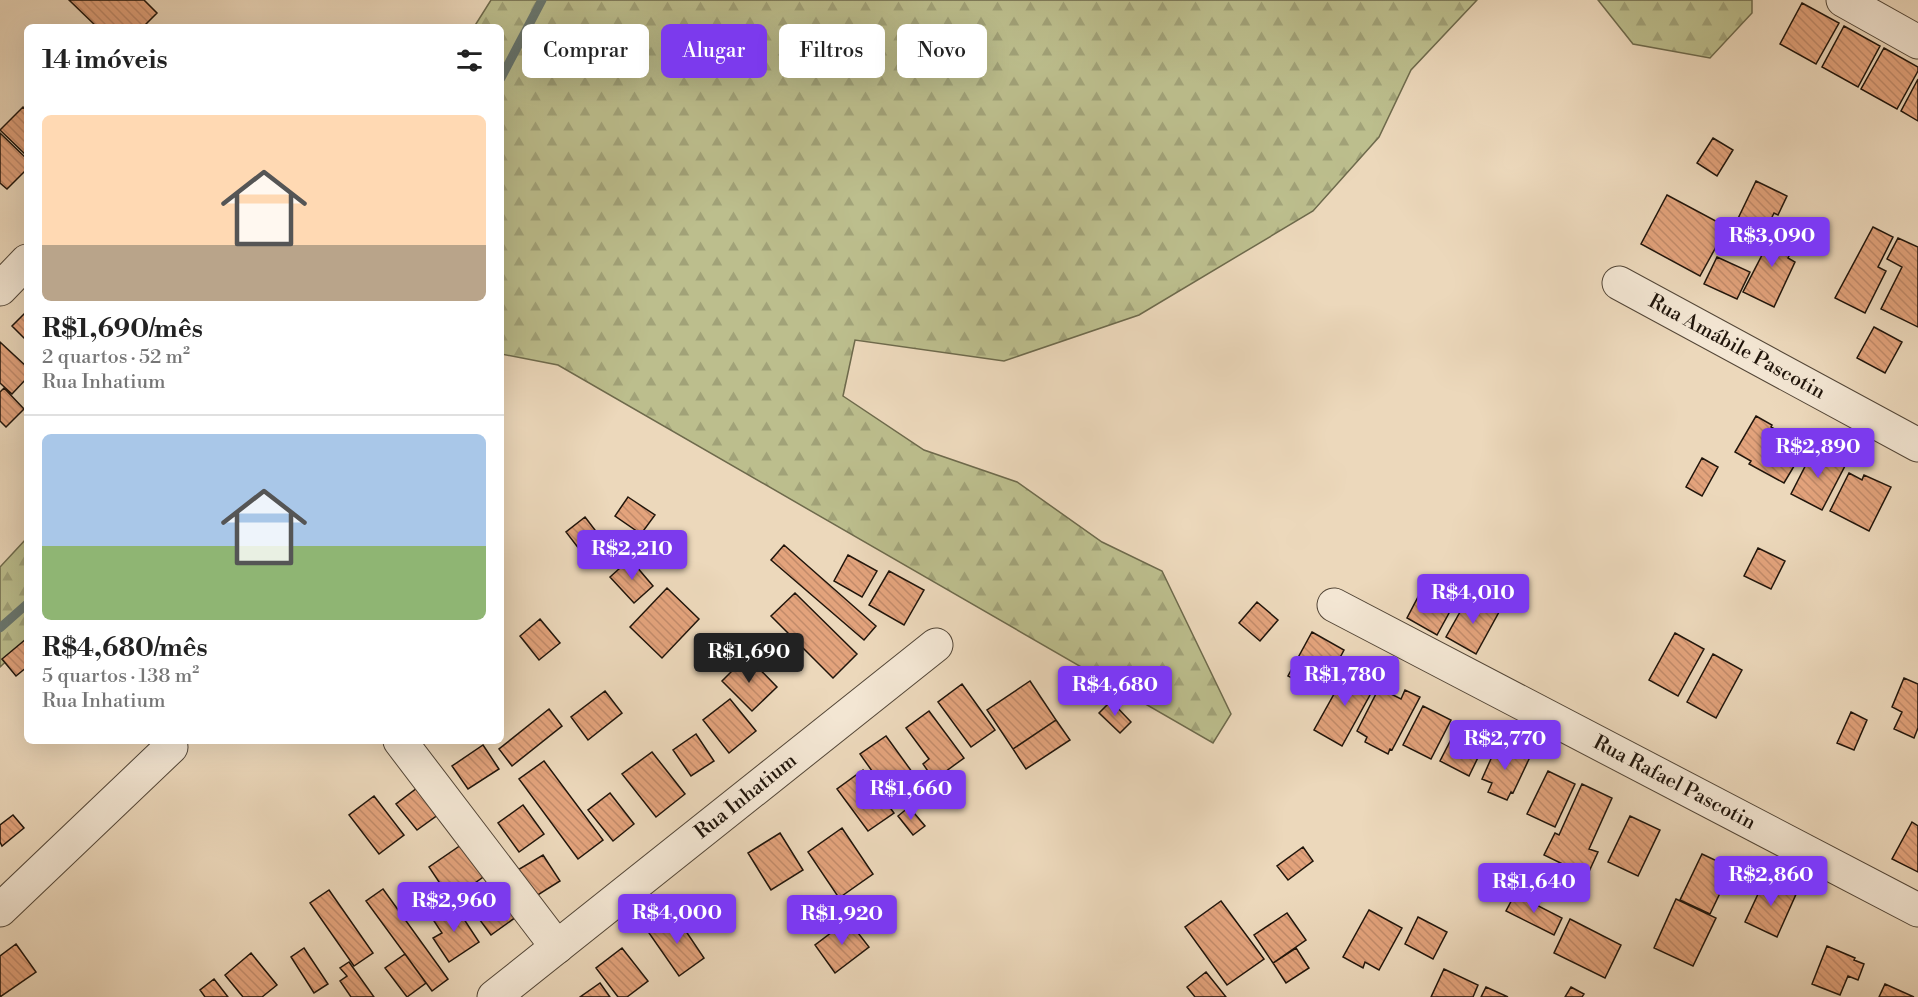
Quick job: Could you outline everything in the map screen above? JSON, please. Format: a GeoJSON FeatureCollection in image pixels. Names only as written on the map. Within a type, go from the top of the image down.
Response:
{"type":"FeatureCollection","features":[{"type":"Feature","properties":{"kind":"street"},"geometry":{"type":"LineString","coordinates":[[1843,0],[1918,42]]}},
{"type":"Feature","properties":{"kind":"street"},"geometry":{"type":"LineString","coordinates":[[0,290],[24,264]]}},
{"type":"Feature","properties":{"kind":"street","name":"Rua Amábile Pascotin"},"geometry":{"type":"LineString","coordinates":[[1619,283],[1918,446]]}},
{"type":"Feature","properties":{"kind":"street","name":"Rua Rafael Pascotin"},"geometry":{"type":"LineString","coordinates":[[1334,605],[1918,910]]}},
{"type":"Feature","properties":{"kind":"street","name":"Rua Inhatium"},"geometry":{"type":"LineString","coordinates":[[494,997],[936,645]]}},
{"type":"Feature","properties":{"kind":"street"},"geometry":{"type":"LineString","coordinates":[[402,744],[557,946]]}},
{"type":"Feature","properties":{"kind":"street"},"geometry":{"type":"LineString","coordinates":[[0,910],[171,747]]}},
{"type":"Feature","properties":{"kind":"green space"},"geometry":{"type":"Polygon","coordinates":[[[491,0],[1477,0],[1411,70],[1379,137],[1313,211],[1139,315],[1004,361],[855,340],[843,396],[924,450],[1017,482],[1102,542],[1162,571],[1231,714],[1213,743],[558,365],[504,355],[504,24],[476,24],[491,0]]]}},
{"type":"Feature","properties":{"kind":"green space"},"geometry":{"type":"Polygon","coordinates":[[[1598,0],[1752,0],[1752,13],[1710,58],[1633,44],[1598,0]]]}},
{"type":"Feature","properties":{"kind":"green space"},"geometry":{"type":"Polygon","coordinates":[[[24,541],[24,645],[0,667],[0,567],[24,541]]]}},
{"type":"Feature","properties":{"kind":"building"},"geometry":{"type":"Polygon","coordinates":[[[69,0],[144,0],[157,13],[146,24],[94,24],[69,0]]]}},
{"type":"Feature","properties":{"kind":"building"},"geometry":{"type":"Polygon","coordinates":[[[1802,3],[1839,23],[1816,64],[1780,44],[1802,3]]]}},
{"type":"Feature","properties":{"kind":"building"},"geometry":{"type":"Polygon","coordinates":[[[1844,26],[1880,46],[1858,87],[1822,67],[1844,26]]]}},
{"type":"Feature","properties":{"kind":"building"},"geometry":{"type":"Polygon","coordinates":[[[1884,48],[1918,67],[1897,109],[1861,89],[1884,48]]]}},
{"type":"Feature","properties":{"kind":"building"},"geometry":{"type":"Polygon","coordinates":[[[1918,79],[1918,121],[1901,111],[1918,79]]]}},
{"type":"Feature","properties":{"kind":"building"},"geometry":{"type":"Polygon","coordinates":[[[23,107],[24,153],[0,130],[23,107]]]}},
{"type":"Feature","properties":{"kind":"building"},"geometry":{"type":"Polygon","coordinates":[[[0,133],[24,156],[24,172],[7,189],[0,183],[0,133]]]}},
{"type":"Feature","properties":{"kind":"building"},"geometry":{"type":"Polygon","coordinates":[[[1713,138],[1733,150],[1717,176],[1697,163],[1713,138]]]}},
{"type":"Feature","properties":{"kind":"building"},"geometry":{"type":"Polygon","coordinates":[[[1756,181],[1787,196],[1778,215],[1774,213],[1760,242],[1733,229],[1756,181]]]}},
{"type":"Feature","properties":{"kind":"building"},"geometry":{"type":"Polygon","coordinates":[[[1667,195],[1727,227],[1700,276],[1641,244],[1667,195]]]}},
{"type":"Feature","properties":{"kind":"building"},"geometry":{"type":"Polygon","coordinates":[[[1779,222],[1793,229],[1787,243],[1794,246],[1788,258],[1795,262],[1774,307],[1743,292],[1779,222]]]}},
{"type":"Feature","properties":{"kind":"building"},"geometry":{"type":"Polygon","coordinates":[[[1873,227],[1893,237],[1878,267],[1886,271],[1865,313],[1835,298],[1873,227]]]}},
{"type":"Feature","properties":{"kind":"building"},"geometry":{"type":"Polygon","coordinates":[[[1898,238],[1918,247],[1918,327],[1881,309],[1902,267],[1887,259],[1898,238]]]}},
{"type":"Feature","properties":{"kind":"building"},"geometry":{"type":"Polygon","coordinates":[[[1717,257],[1750,272],[1737,299],[1704,284],[1717,257]]]}},
{"type":"Feature","properties":{"kind":"building"},"geometry":{"type":"Polygon","coordinates":[[[24,314],[24,338],[12,326],[24,314]]]}},
{"type":"Feature","properties":{"kind":"building"},"geometry":{"type":"Polygon","coordinates":[[[1874,327],[1902,342],[1885,373],[1857,358],[1874,327]]]}},
{"type":"Feature","properties":{"kind":"building"},"geometry":{"type":"Polygon","coordinates":[[[0,342],[24,364],[24,381],[12,394],[0,383],[0,342]]]}},
{"type":"Feature","properties":{"kind":"building"},"geometry":{"type":"Polygon","coordinates":[[[4,388],[24,409],[6,427],[0,421],[0,392],[4,388]]]}},
{"type":"Feature","properties":{"kind":"building"},"geometry":{"type":"Polygon","coordinates":[[[1756,416],[1806,446],[1784,483],[1749,464],[1751,461],[1735,452],[1756,416]]]}},
{"type":"Feature","properties":{"kind":"building"},"geometry":{"type":"Polygon","coordinates":[[[1815,447],[1846,464],[1822,510],[1791,494],[1815,447]]]}},
{"type":"Feature","properties":{"kind":"building"},"geometry":{"type":"Polygon","coordinates":[[[1702,458],[1718,467],[1702,496],[1686,487],[1702,458]]]}},
{"type":"Feature","properties":{"kind":"building"},"geometry":{"type":"Polygon","coordinates":[[[1849,473],[1862,480],[1864,475],[1891,487],[1869,531],[1830,511],[1849,473]]]}},
{"type":"Feature","properties":{"kind":"building"},"geometry":{"type":"Polygon","coordinates":[[[628,497],[655,515],[641,534],[615,516],[628,497]]]}},
{"type":"Feature","properties":{"kind":"building"},"geometry":{"type":"Polygon","coordinates":[[[585,517],[605,543],[586,558],[566,532],[585,517]]]}},
{"type":"Feature","properties":{"kind":"building"},"geometry":{"type":"Polygon","coordinates":[[[784,545],[876,626],[864,640],[771,560],[784,545]]]}},
{"type":"Feature","properties":{"kind":"building"},"geometry":{"type":"Polygon","coordinates":[[[1758,548],[1785,561],[1771,589],[1744,576],[1758,548]]]}},
{"type":"Feature","properties":{"kind":"building"},"geometry":{"type":"Polygon","coordinates":[[[848,555],[877,571],[862,597],[834,581],[848,555]]]}},
{"type":"Feature","properties":{"kind":"building"},"geometry":{"type":"Polygon","coordinates":[[[630,559],[653,586],[634,603],[610,577],[630,559]]]}},
{"type":"Feature","properties":{"kind":"building"},"geometry":{"type":"Polygon","coordinates":[[[889,571],[924,590],[904,625],[869,605],[889,571]]]}},
{"type":"Feature","properties":{"kind":"building"},"geometry":{"type":"Polygon","coordinates":[[[1429,576],[1460,593],[1437,635],[1407,618],[1429,576]]]}},
{"type":"Feature","properties":{"kind":"building"},"geometry":{"type":"Polygon","coordinates":[[[667,588],[699,619],[662,658],[630,627],[667,588]]]}},
{"type":"Feature","properties":{"kind":"building"},"geometry":{"type":"Polygon","coordinates":[[[795,593],[857,654],[833,678],[771,616],[795,593]]]}},
{"type":"Feature","properties":{"kind":"building"},"geometry":{"type":"Polygon","coordinates":[[[1469,596],[1499,612],[1476,654],[1446,637],[1469,596]]]}},
{"type":"Feature","properties":{"kind":"building"},"geometry":{"type":"Polygon","coordinates":[[[1257,602],[1278,620],[1260,641],[1239,623],[1257,602]]]}},
{"type":"Feature","properties":{"kind":"building"},"geometry":{"type":"Polygon","coordinates":[[[540,619],[560,643],[539,660],[520,636],[540,619]]]}},
{"type":"Feature","properties":{"kind":"building"},"geometry":{"type":"Polygon","coordinates":[[[1312,632],[1344,650],[1321,693],[1288,676],[1312,632]]]}},
{"type":"Feature","properties":{"kind":"building"},"geometry":{"type":"Polygon","coordinates":[[[1675,633],[1704,649],[1678,696],[1649,680],[1675,633]]]}},
{"type":"Feature","properties":{"kind":"building"},"geometry":{"type":"Polygon","coordinates":[[[24,641],[24,669],[16,676],[2,659],[24,641]]]}},
{"type":"Feature","properties":{"kind":"building"},"geometry":{"type":"Polygon","coordinates":[[[1713,654],[1742,670],[1716,718],[1687,702],[1713,654]]]}},
{"type":"Feature","properties":{"kind":"building"},"geometry":{"type":"Polygon","coordinates":[[[747,656],[777,687],[752,711],[722,681],[747,656]]]}},
{"type":"Feature","properties":{"kind":"building"},"geometry":{"type":"Polygon","coordinates":[[[1348,669],[1376,684],[1342,746],[1314,730],[1348,669]]]}},
{"type":"Feature","properties":{"kind":"building"},"geometry":{"type":"Polygon","coordinates":[[[1904,678],[1918,684],[1918,728],[1914,738],[1894,729],[1902,712],[1892,707],[1904,678]]]}},
{"type":"Feature","properties":{"kind":"building"},"geometry":{"type":"Polygon","coordinates":[[[1030,681],[1056,720],[1013,749],[987,710],[1030,681]]]}},
{"type":"Feature","properties":{"kind":"building"},"geometry":{"type":"Polygon","coordinates":[[[962,684],[995,730],[971,747],[938,702],[962,684]]]}},
{"type":"Feature","properties":{"kind":"building"},"geometry":{"type":"Polygon","coordinates":[[[1379,688],[1401,699],[1405,690],[1420,697],[1388,754],[1365,742],[1367,737],[1357,731],[1379,688]]]}},
{"type":"Feature","properties":{"kind":"building"},"geometry":{"type":"Polygon","coordinates":[[[605,691],[622,713],[588,740],[571,717],[605,691]]]}},
{"type":"Feature","properties":{"kind":"building"},"geometry":{"type":"Polygon","coordinates":[[[730,699],[756,731],[729,753],[703,720],[730,699]]]}},
{"type":"Feature","properties":{"kind":"building"},"geometry":{"type":"Polygon","coordinates":[[[1111,701],[1131,722],[1120,733],[1099,713],[1111,701]]]}},
{"type":"Feature","properties":{"kind":"building"},"geometry":{"type":"Polygon","coordinates":[[[1423,706],[1451,720],[1431,759],[1403,745],[1423,706]]]}},
{"type":"Feature","properties":{"kind":"building"},"geometry":{"type":"Polygon","coordinates":[[[549,709],[562,726],[512,766],[499,749],[549,709]]]}},
{"type":"Feature","properties":{"kind":"building"},"geometry":{"type":"Polygon","coordinates":[[[929,711],[964,758],[934,780],[923,764],[929,759],[906,728],[929,711]]]}},
{"type":"Feature","properties":{"kind":"building"},"geometry":{"type":"Polygon","coordinates":[[[1851,712],[1867,720],[1854,750],[1837,743],[1851,712]]]}},
{"type":"Feature","properties":{"kind":"building"},"geometry":{"type":"Polygon","coordinates":[[[1056,720],[1070,740],[1026,769],[1013,749],[1056,720]]]}},
{"type":"Feature","properties":{"kind":"building"},"geometry":{"type":"Polygon","coordinates":[[[1459,724],[1487,739],[1469,776],[1440,761],[1459,724]]]}},
{"type":"Feature","properties":{"kind":"building"},"geometry":{"type":"Polygon","coordinates":[[[696,734],[714,761],[691,776],[673,750],[696,734]]]}},
{"type":"Feature","properties":{"kind":"building"},"geometry":{"type":"Polygon","coordinates":[[[886,736],[915,776],[889,795],[860,754],[886,736]]]}},
{"type":"Feature","properties":{"kind":"building"},"geometry":{"type":"Polygon","coordinates":[[[1498,743],[1530,757],[1513,793],[1511,792],[1507,800],[1488,792],[1492,783],[1482,779],[1498,743]]]}},
{"type":"Feature","properties":{"kind":"building"},"geometry":{"type":"Polygon","coordinates":[[[483,745],[499,769],[468,789],[452,766],[483,745]]]}},
{"type":"Feature","properties":{"kind":"building"},"geometry":{"type":"Polygon","coordinates":[[[652,752],[685,794],[656,817],[622,774],[652,752]]]}},
{"type":"Feature","properties":{"kind":"building"},"geometry":{"type":"Polygon","coordinates":[[[544,761],[603,840],[578,859],[519,779],[544,761]]]}},
{"type":"Feature","properties":{"kind":"building"},"geometry":{"type":"Polygon","coordinates":[[[863,770],[894,813],[868,831],[837,789],[863,770]]]}},
{"type":"Feature","properties":{"kind":"building"},"geometry":{"type":"Polygon","coordinates":[[[1548,771],[1575,784],[1555,827],[1527,814],[1548,771]]]}},
{"type":"Feature","properties":{"kind":"building"},"geometry":{"type":"Polygon","coordinates":[[[425,782],[446,809],[417,830],[396,804],[425,782]]]}},
{"type":"Feature","properties":{"kind":"building"},"geometry":{"type":"Polygon","coordinates":[[[1582,784],[1612,798],[1589,849],[1598,852],[1587,876],[1544,855],[1555,833],[1559,835],[1582,784]]]}},
{"type":"Feature","properties":{"kind":"building"},"geometry":{"type":"Polygon","coordinates":[[[610,793],[634,824],[613,841],[588,810],[610,793]]]}},
{"type":"Feature","properties":{"kind":"building"},"geometry":{"type":"Polygon","coordinates":[[[374,796],[404,835],[379,854],[349,815],[374,796]]]}},
{"type":"Feature","properties":{"kind":"building"},"geometry":{"type":"Polygon","coordinates":[[[523,805],[544,834],[519,852],[498,823],[523,805]]]}},
{"type":"Feature","properties":{"kind":"building"},"geometry":{"type":"Polygon","coordinates":[[[909,807],[925,826],[913,835],[898,816],[909,807]]]}},
{"type":"Feature","properties":{"kind":"building"},"geometry":{"type":"Polygon","coordinates":[[[13,815],[24,828],[2,846],[0,825],[13,815]]]}},
{"type":"Feature","properties":{"kind":"building"},"geometry":{"type":"Polygon","coordinates":[[[1630,816],[1660,830],[1638,876],[1608,862],[1630,816]]]}},
{"type":"Feature","properties":{"kind":"building"},"geometry":{"type":"Polygon","coordinates":[[[1912,822],[1918,826],[1918,872],[1892,859],[1912,822]]]}},
{"type":"Feature","properties":{"kind":"building"},"geometry":{"type":"Polygon","coordinates":[[[842,828],[873,874],[839,898],[808,852],[842,828]]]}},
{"type":"Feature","properties":{"kind":"building"},"geometry":{"type":"Polygon","coordinates":[[[780,833],[803,870],[771,890],[748,853],[780,833]]]}},
{"type":"Feature","properties":{"kind":"building"},"geometry":{"type":"Polygon","coordinates":[[[464,843],[486,875],[451,900],[429,867],[464,843]]]}},
{"type":"Feature","properties":{"kind":"building"},"geometry":{"type":"Polygon","coordinates":[[[1303,847],[1313,861],[1288,880],[1277,866],[1303,847]]]}},
{"type":"Feature","properties":{"kind":"building"},"geometry":{"type":"Polygon","coordinates":[[[1702,854],[1732,868],[1710,914],[1680,900],[1702,854]]]}},
{"type":"Feature","properties":{"kind":"building"},"geometry":{"type":"Polygon","coordinates":[[[543,855],[560,881],[533,898],[516,871],[543,855]]]}},
{"type":"Feature","properties":{"kind":"building"},"geometry":{"type":"Polygon","coordinates":[[[497,876],[523,912],[491,935],[465,900],[497,876]]]}},
{"type":"Feature","properties":{"kind":"building"},"geometry":{"type":"Polygon","coordinates":[[[1766,877],[1797,892],[1777,937],[1745,922],[1766,877]]]}},
{"type":"Feature","properties":{"kind":"building"},"geometry":{"type":"Polygon","coordinates":[[[383,889],[448,979],[432,991],[366,901],[383,889]]]}},
{"type":"Feature","properties":{"kind":"building"},"geometry":{"type":"Polygon","coordinates":[[[329,890],[373,953],[354,966],[310,903],[329,890]]]}},
{"type":"Feature","properties":{"kind":"building"},"geometry":{"type":"Polygon","coordinates":[[[1515,894],[1562,918],[1554,935],[1506,911],[1515,894]]]}},
{"type":"Feature","properties":{"kind":"building"},"geometry":{"type":"Polygon","coordinates":[[[1676,899],[1716,918],[1693,966],[1654,948],[1676,899]]]}},
{"type":"Feature","properties":{"kind":"building"},"geometry":{"type":"Polygon","coordinates":[[[452,901],[479,942],[449,962],[433,938],[442,933],[434,921],[442,916],[438,911],[452,901]]]}},
{"type":"Feature","properties":{"kind":"building"},"geometry":{"type":"Polygon","coordinates":[[[1221,901],[1264,959],[1227,985],[1185,927],[1221,901]]]}},
{"type":"Feature","properties":{"kind":"building"},"geometry":{"type":"Polygon","coordinates":[[[1369,910],[1402,928],[1379,970],[1365,962],[1363,968],[1343,957],[1369,910]]]}},
{"type":"Feature","properties":{"kind":"building"},"geometry":{"type":"Polygon","coordinates":[[[1287,913],[1306,940],[1273,963],[1254,935],[1287,913]]]}},
{"type":"Feature","properties":{"kind":"building"},"geometry":{"type":"Polygon","coordinates":[[[675,915],[704,958],[679,976],[649,933],[675,915]]]}},
{"type":"Feature","properties":{"kind":"building"},"geometry":{"type":"Polygon","coordinates":[[[1418,917],[1447,932],[1433,959],[1405,944],[1418,917]]]}},
{"type":"Feature","properties":{"kind":"building"},"geometry":{"type":"Polygon","coordinates":[[[1570,919],[1621,945],[1605,978],[1554,953],[1570,919]]]}},
{"type":"Feature","properties":{"kind":"building"},"geometry":{"type":"Polygon","coordinates":[[[848,920],[869,947],[835,973],[815,945],[848,920]]]}},
{"type":"Feature","properties":{"kind":"building"},"geometry":{"type":"Polygon","coordinates":[[[16,944],[36,972],[0,997],[0,956],[16,944]]]}},
{"type":"Feature","properties":{"kind":"building"},"geometry":{"type":"Polygon","coordinates":[[[1827,946],[1864,964],[1858,980],[1848,976],[1840,995],[1812,984],[1827,946]]]}},
{"type":"Feature","properties":{"kind":"building"},"geometry":{"type":"Polygon","coordinates":[[[304,948],[328,984],[314,993],[291,957],[304,948]]]}},
{"type":"Feature","properties":{"kind":"building"},"geometry":{"type":"Polygon","coordinates":[[[622,948],[648,981],[627,997],[618,997],[596,968],[622,948]]]}},
{"type":"Feature","properties":{"kind":"building"},"geometry":{"type":"Polygon","coordinates":[[[1296,948],[1309,968],[1286,983],[1273,963],[1296,948]]]}},
{"type":"Feature","properties":{"kind":"building"},"geometry":{"type":"Polygon","coordinates":[[[251,953],[277,985],[262,997],[243,997],[225,975],[251,953]]]}},
{"type":"Feature","properties":{"kind":"building"},"geometry":{"type":"Polygon","coordinates":[[[405,954],[426,983],[407,997],[385,968],[405,954]]]}},
{"type":"Feature","properties":{"kind":"building"},"geometry":{"type":"Polygon","coordinates":[[[349,962],[374,997],[351,997],[340,981],[347,976],[340,968],[349,962]]]}},
{"type":"Feature","properties":{"kind":"building"},"geometry":{"type":"Polygon","coordinates":[[[1444,969],[1478,985],[1473,997],[1431,997],[1444,969]]]}},
{"type":"Feature","properties":{"kind":"building"},"geometry":{"type":"Polygon","coordinates":[[[1206,972],[1226,997],[1195,997],[1187,987],[1206,972]]]}},
{"type":"Feature","properties":{"kind":"building"},"geometry":{"type":"Polygon","coordinates":[[[214,979],[228,997],[205,997],[200,990],[214,979]]]}},
{"type":"Feature","properties":{"kind":"building"},"geometry":{"type":"Polygon","coordinates":[[[600,983],[610,997],[580,997],[600,983]]]}},
{"type":"Feature","properties":{"kind":"building"},"geometry":{"type":"Polygon","coordinates":[[[1885,984],[1914,997],[1879,997],[1885,984]]]}},
{"type":"Feature","properties":{"kind":"building"},"geometry":{"type":"Polygon","coordinates":[[[1486,987],[1508,997],[1481,997],[1486,987]]]}},
{"type":"Feature","properties":{"kind":"building"},"geometry":{"type":"Polygon","coordinates":[[[1571,987],[1584,994],[1582,997],[1565,997],[1571,987]]]}},
{"type":"Feature","properties":{"kind":"waterway"},"geometry":{"type":"LineString","coordinates":[[504,72],[542,0]]}},
{"type":"Feature","properties":{"kind":"waterway"},"geometry":{"type":"LineString","coordinates":[[0,628],[24,607]]}}]}
